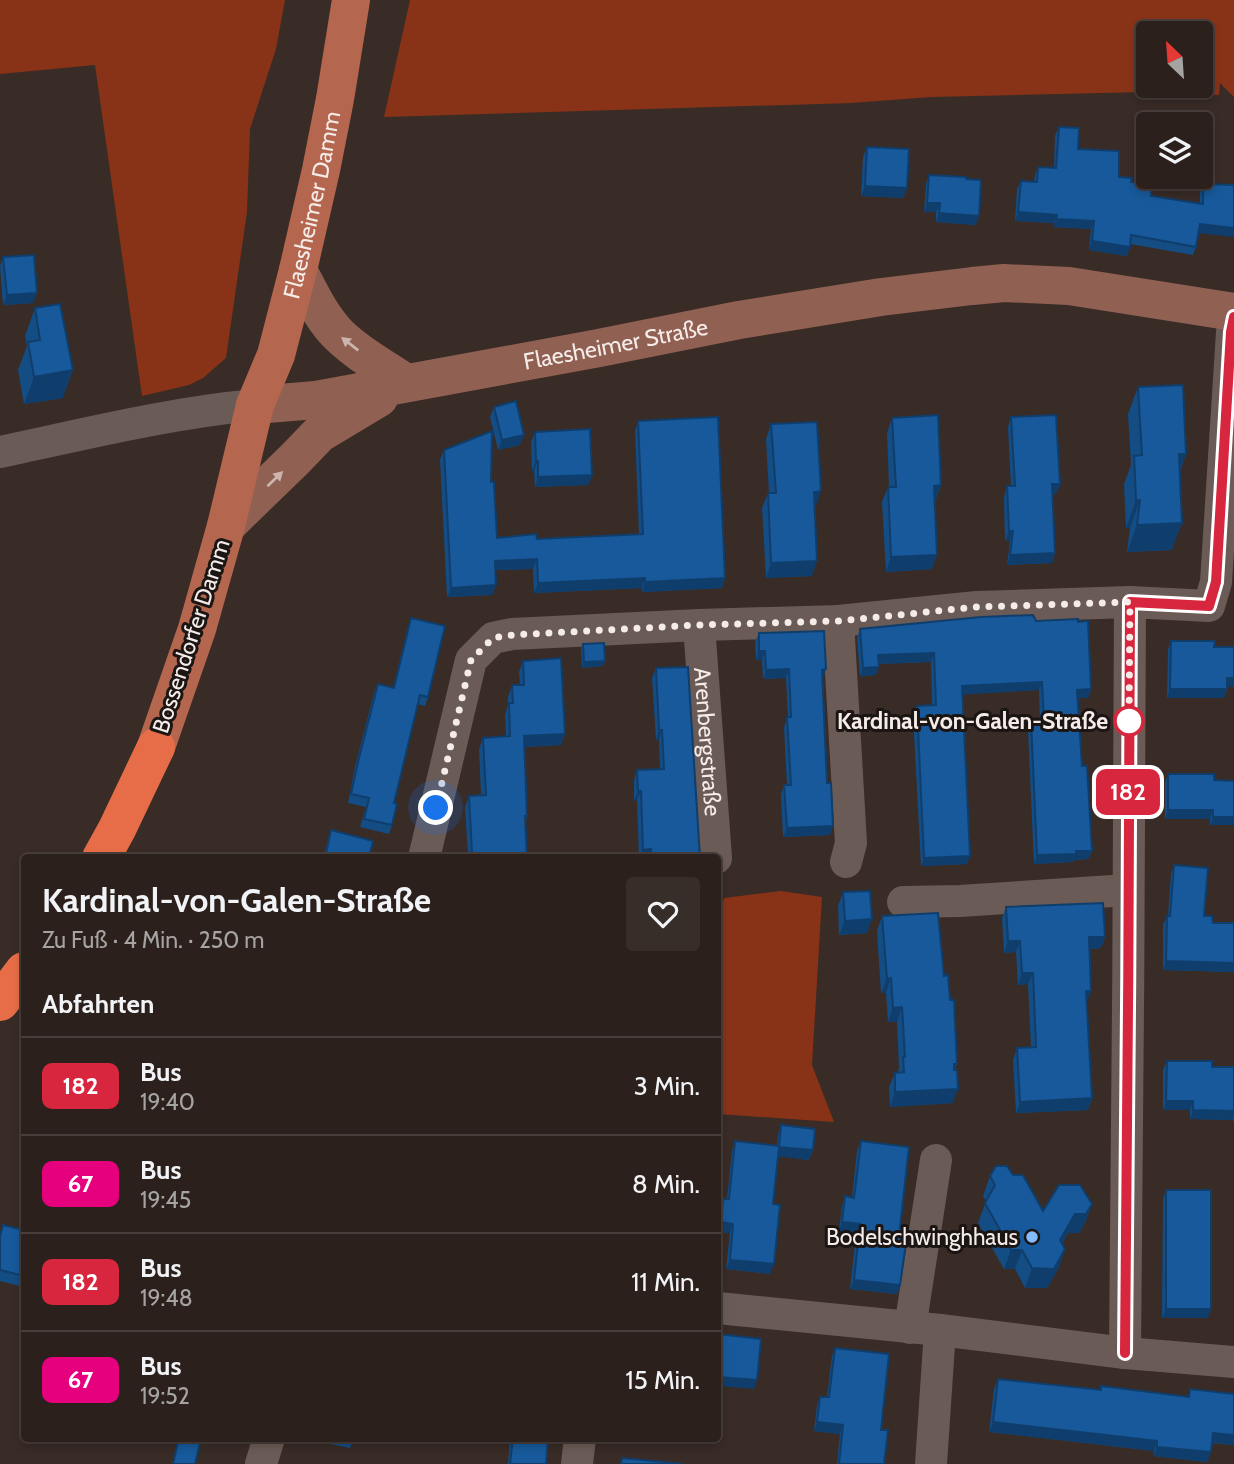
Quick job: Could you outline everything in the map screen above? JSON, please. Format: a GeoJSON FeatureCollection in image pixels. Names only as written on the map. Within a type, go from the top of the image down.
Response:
{"type":"FeatureCollection","features":[{"type":"Feature","properties":{"kind":"highway","name":"Bossendorfer Damm"},"geometry":{"type":"LineString","coordinates":[[103,854],[156,747]]}},
{"type":"Feature","properties":{"kind":"highway"},"geometry":{"type":"LineString","coordinates":[[0,1002],[21,975]]}},
{"type":"Feature","properties":{"kind":"main road","name":"Flaesheimer Damm"},"geometry":{"type":"LineString","coordinates":[[255,405],[276,355],[298,270],[333,111],[351,0]]}},
{"type":"Feature","properties":{"kind":"main road"},"geometry":{"type":"LineString","coordinates":[[226,526],[318,434],[405,383],[336,332],[315,303],[298,270]]}},
{"type":"Feature","properties":{"kind":"main road","name":"Flaesheimer Straße"},"geometry":{"type":"LineString","coordinates":[[255,405],[316,400],[738,320],[881,297],[972,286],[1069,286],[1234,312]]}},
{"type":"Feature","properties":{"kind":"main road","name":"Bossendorfer Damm"},"geometry":{"type":"LineString","coordinates":[[156,747],[197,629],[226,526],[255,405]]}},
{"type":"Feature","properties":{"kind":"street"},"geometry":{"type":"LineString","coordinates":[[425,854],[471,660],[493,638],[699,625],[838,621],[977,607],[1130,602],[1222,611],[1216,582],[1234,317]]}},
{"type":"Feature","properties":{"kind":"street","name":"Flaesheimer Straße"},"geometry":{"type":"LineString","coordinates":[[0,452],[168,416],[255,405]]}},
{"type":"Feature","properties":{"kind":"street"},"geometry":{"type":"LineString","coordinates":[[1125,1353],[1129,1134],[1130,602]]}},
{"type":"Feature","properties":{"kind":"street"},"geometry":{"type":"LineString","coordinates":[[838,621],[851,843],[846,862]]}},
{"type":"Feature","properties":{"kind":"street","name":"Arenbergstraße"},"geometry":{"type":"LineString","coordinates":[[699,625],[716,854]]}},
{"type":"Feature","properties":{"kind":"street"},"geometry":{"type":"LineString","coordinates":[[903,902],[1128,890]]}},
{"type":"Feature","properties":{"kind":"street"},"geometry":{"type":"LineString","coordinates":[[932,1464],[925,1329],[936,1160]]}},
{"type":"Feature","properties":{"kind":"street"},"geometry":{"type":"LineString","coordinates":[[721,1308],[1125,1353],[1234,1362]]}},
{"type":"Feature","properties":{"kind":"street"},"geometry":{"type":"LineString","coordinates":[[261,1464],[268,1442]]}},
{"type":"Feature","properties":{"kind":"street"},"geometry":{"type":"LineString","coordinates":[[577,1464],[580,1442]]}},
{"type":"Feature","properties":{"kind":"shaded area"},"geometry":{"type":"Polygon","coordinates":[[[0,0],[285,0],[276,49],[250,129],[247,212],[226,358],[203,378],[189,385],[142,396],[95,65],[0,74],[0,0]]]}},
{"type":"Feature","properties":{"kind":"shaded area"},"geometry":{"type":"Polygon","coordinates":[[[410,0],[1234,0],[1234,97],[1220,83],[1219,95],[1213,95],[1213,21],[1136,21],[1136,92],[931,97],[851,103],[384,117],[410,0]]]}},
{"type":"Feature","properties":{"kind":"shaded area"},"geometry":{"type":"Polygon","coordinates":[[[781,891],[822,897],[812,1065],[834,1122],[721,1114],[721,912],[724,898],[781,891]]]}},
{"type":"Feature","properties":{"kind":"building"},"geometry":{"type":"Polygon","coordinates":[[[1059,127],[1079,128],[1078,149],[1119,151],[1119,177],[1132,178],[1131,182],[1136,182],[1136,189],[1152,189],[1151,196],[1203,204],[1203,189],[1213,189],[1213,184],[1234,185],[1234,228],[1200,224],[1196,247],[1131,235],[1130,247],[1092,241],[1094,221],[1056,219],[1057,215],[1018,212],[1021,181],[1037,182],[1038,167],[1056,168],[1059,127]]]}},
{"type":"Feature","properties":{"kind":"building"},"geometry":{"type":"Polygon","coordinates":[[[867,147],[909,149],[907,188],[865,186],[867,147]]]}},
{"type":"Feature","properties":{"kind":"building"},"geometry":{"type":"Polygon","coordinates":[[[929,175],[981,180],[979,216],[939,213],[940,203],[927,203],[929,175]]]}},
{"type":"Feature","properties":{"kind":"building"},"geometry":{"type":"Polygon","coordinates":[[[34,255],[37,293],[7,295],[3,257],[34,255]]]}},
{"type":"Feature","properties":{"kind":"building"},"geometry":{"type":"Polygon","coordinates":[[[60,304],[73,370],[34,377],[28,342],[40,340],[35,308],[60,304]]]}},
{"type":"Feature","properties":{"kind":"building"},"geometry":{"type":"Polygon","coordinates":[[[1183,385],[1186,454],[1179,454],[1182,523],[1137,525],[1140,500],[1136,500],[1134,456],[1142,455],[1138,387],[1183,385]]]}},
{"type":"Feature","properties":{"kind":"building"},"geometry":{"type":"Polygon","coordinates":[[[516,401],[524,435],[502,440],[494,407],[516,401]]]}},
{"type":"Feature","properties":{"kind":"building"},"geometry":{"type":"Polygon","coordinates":[[[938,415],[941,485],[934,486],[937,555],[891,557],[888,487],[896,487],[892,418],[938,415]]]}},
{"type":"Feature","properties":{"kind":"building"},"geometry":{"type":"Polygon","coordinates":[[[1056,415],[1060,484],[1052,484],[1055,553],[1010,555],[1013,531],[1009,531],[1007,486],[1015,486],[1011,417],[1056,415]]]}},
{"type":"Feature","properties":{"kind":"building"},"geometry":{"type":"Polygon","coordinates":[[[718,417],[725,578],[645,582],[645,578],[538,583],[537,559],[495,561],[496,585],[451,588],[444,450],[492,431],[491,482],[494,482],[497,538],[536,534],[537,539],[643,534],[638,421],[718,417]]]}},
{"type":"Feature","properties":{"kind":"building"},"geometry":{"type":"Polygon","coordinates":[[[817,422],[821,491],[814,492],[817,561],[771,563],[768,493],[776,493],[771,424],[817,422]]]}},
{"type":"Feature","properties":{"kind":"building"},"geometry":{"type":"Polygon","coordinates":[[[590,429],[592,475],[538,477],[535,432],[590,429]]]}},
{"type":"Feature","properties":{"kind":"building"},"geometry":{"type":"Polygon","coordinates":[[[1033,615],[1036,621],[1088,621],[1091,689],[1077,690],[1082,766],[1087,766],[1092,851],[1037,855],[1031,721],[1044,721],[1042,682],[962,686],[970,856],[924,858],[917,706],[936,705],[934,653],[878,655],[879,667],[863,668],[860,629],[981,617],[1033,615]]]}},
{"type":"Feature","properties":{"kind":"building"},"geometry":{"type":"Polygon","coordinates":[[[411,618],[445,626],[428,697],[420,695],[394,803],[397,804],[392,825],[364,819],[369,798],[351,794],[378,684],[394,688],[411,618]]]}},
{"type":"Feature","properties":{"kind":"building"},"geometry":{"type":"Polygon","coordinates":[[[824,631],[826,669],[822,670],[827,783],[831,783],[833,826],[787,828],[784,785],[791,785],[787,717],[791,717],[789,669],[766,670],[765,651],[759,651],[759,633],[824,631]]]}},
{"type":"Feature","properties":{"kind":"building"},"geometry":{"type":"Polygon","coordinates":[[[1171,641],[1215,641],[1214,647],[1234,647],[1234,678],[1227,678],[1227,689],[1170,689],[1171,641]]]}},
{"type":"Feature","properties":{"kind":"building"},"geometry":{"type":"Polygon","coordinates":[[[604,643],[605,661],[584,662],[583,644],[604,643]]]}},
{"type":"Feature","properties":{"kind":"building"},"geometry":{"type":"Polygon","coordinates":[[[561,658],[565,734],[524,736],[527,854],[468,854],[472,853],[469,796],[486,795],[483,738],[510,736],[509,703],[513,703],[512,685],[524,685],[523,661],[561,658]]]}},
{"type":"Feature","properties":{"kind":"building"},"geometry":{"type":"Polygon","coordinates":[[[688,667],[700,854],[651,854],[651,849],[643,850],[641,791],[638,791],[637,770],[664,769],[656,668],[688,667]]]}},
{"type":"Feature","properties":{"kind":"building"},"geometry":{"type":"Polygon","coordinates":[[[1168,774],[1214,774],[1214,780],[1234,781],[1234,817],[1213,817],[1213,810],[1168,810],[1168,774]]]}},
{"type":"Feature","properties":{"kind":"building"},"geometry":{"type":"Polygon","coordinates":[[[331,830],[373,841],[370,854],[326,854],[331,830]]]}},
{"type":"Feature","properties":{"kind":"building"},"geometry":{"type":"Polygon","coordinates":[[[1174,865],[1208,868],[1204,916],[1212,916],[1213,923],[1234,923],[1234,963],[1166,961],[1167,916],[1170,916],[1174,865]]]}},
{"type":"Feature","properties":{"kind":"building"},"geometry":{"type":"Polygon","coordinates":[[[870,891],[872,919],[845,921],[843,892],[870,891]]]}},
{"type":"Feature","properties":{"kind":"building"},"geometry":{"type":"Polygon","coordinates":[[[1103,903],[1105,937],[1089,937],[1091,991],[1086,991],[1092,1098],[1020,1102],[1017,1048],[1036,1047],[1033,973],[1022,973],[1020,941],[1008,941],[1006,907],[1103,903]]]}},
{"type":"Feature","properties":{"kind":"building"},"geometry":{"type":"Polygon","coordinates":[[[938,913],[944,976],[948,975],[950,1000],[954,1000],[957,1064],[954,1064],[954,1070],[957,1070],[958,1089],[895,1092],[895,1073],[904,1072],[902,1007],[893,1008],[891,978],[887,979],[882,916],[938,913]]]}},
{"type":"Feature","properties":{"kind":"building"},"geometry":{"type":"Polygon","coordinates":[[[1167,1061],[1212,1061],[1212,1067],[1234,1067],[1234,1111],[1193,1110],[1193,1101],[1166,1101],[1167,1061]]]}},
{"type":"Feature","properties":{"kind":"building"},"geometry":{"type":"Polygon","coordinates":[[[781,1125],[815,1129],[813,1150],[779,1147],[773,1204],[780,1205],[774,1264],[730,1260],[733,1224],[721,1222],[723,1199],[729,1199],[735,1141],[779,1146],[781,1125]]]}},
{"type":"Feature","properties":{"kind":"building"},"geometry":{"type":"Polygon","coordinates":[[[861,1141],[909,1147],[900,1228],[908,1229],[900,1285],[854,1280],[860,1224],[842,1222],[845,1196],[854,1198],[861,1141]]]}},
{"type":"Feature","properties":{"kind":"building","name":"Bodelschwinghhaus"},"geometry":{"type":"Polygon","coordinates":[[[996,1166],[1007,1166],[1013,1175],[1023,1175],[1043,1211],[1059,1185],[1080,1185],[1092,1204],[1086,1214],[1075,1214],[1060,1240],[1065,1249],[1054,1269],[1032,1268],[1022,1250],[1011,1250],[985,1203],[995,1185],[990,1176],[996,1166]]]}},
{"type":"Feature","properties":{"kind":"building"},"geometry":{"type":"Polygon","coordinates":[[[1166,1190],[1211,1190],[1211,1309],[1166,1309],[1166,1190]]]}},
{"type":"Feature","properties":{"kind":"building"},"geometry":{"type":"Polygon","coordinates":[[[3,1225],[21,1229],[21,1275],[0,1270],[0,1236],[3,1225]]]}},
{"type":"Feature","properties":{"kind":"building"},"geometry":{"type":"Polygon","coordinates":[[[721,1334],[761,1339],[757,1380],[721,1377],[721,1334]]]}},
{"type":"Feature","properties":{"kind":"building"},"geometry":{"type":"Polygon","coordinates":[[[835,1348],[889,1354],[881,1430],[888,1430],[884,1464],[839,1464],[843,1425],[817,1422],[820,1397],[829,1397],[835,1348]]]}},
{"type":"Feature","properties":{"kind":"building"},"geometry":{"type":"Polygon","coordinates":[[[998,1379],[1101,1390],[1101,1386],[1189,1397],[1190,1389],[1234,1394],[1234,1435],[1213,1433],[1211,1452],[1157,1447],[1157,1441],[993,1422],[998,1379]]]}},
{"type":"Feature","properties":{"kind":"building"},"geometry":{"type":"Polygon","coordinates":[[[178,1442],[200,1442],[195,1464],[173,1464],[178,1442]]]}},
{"type":"Feature","properties":{"kind":"building"},"geometry":{"type":"Polygon","coordinates":[[[513,1442],[548,1442],[546,1464],[510,1464],[513,1442]]]}},
{"type":"Feature","properties":{"kind":"building"},"geometry":{"type":"Polygon","coordinates":[[[622,1458],[683,1464],[621,1464],[622,1458]]]}},
{"type":"Feature","properties":{"kind":"bus line","name":"182"},"geometry":{"type":"LineString","coordinates":[[1125,1353],[1129,1134],[1130,602],[1209,606],[1216,582],[1234,317]]}},
{"type":"Feature","properties":{"kind":"place","name":"Kardinal-von-Galen-Straße"},"geometry":{"type":"Point","coordinates":[1129,721]}},
{"type":"Feature","properties":{"kind":"place","name":"Bodelschwinghhaus"},"geometry":{"type":"Point","coordinates":[1032,1237]}},
{"type":"Feature","properties":{"kind":"route"},"geometry":{"type":"LineString","coordinates":[[436,808],[471,660],[493,638],[512,635],[838,621],[977,607],[1130,602],[1129,721]]}}]}
